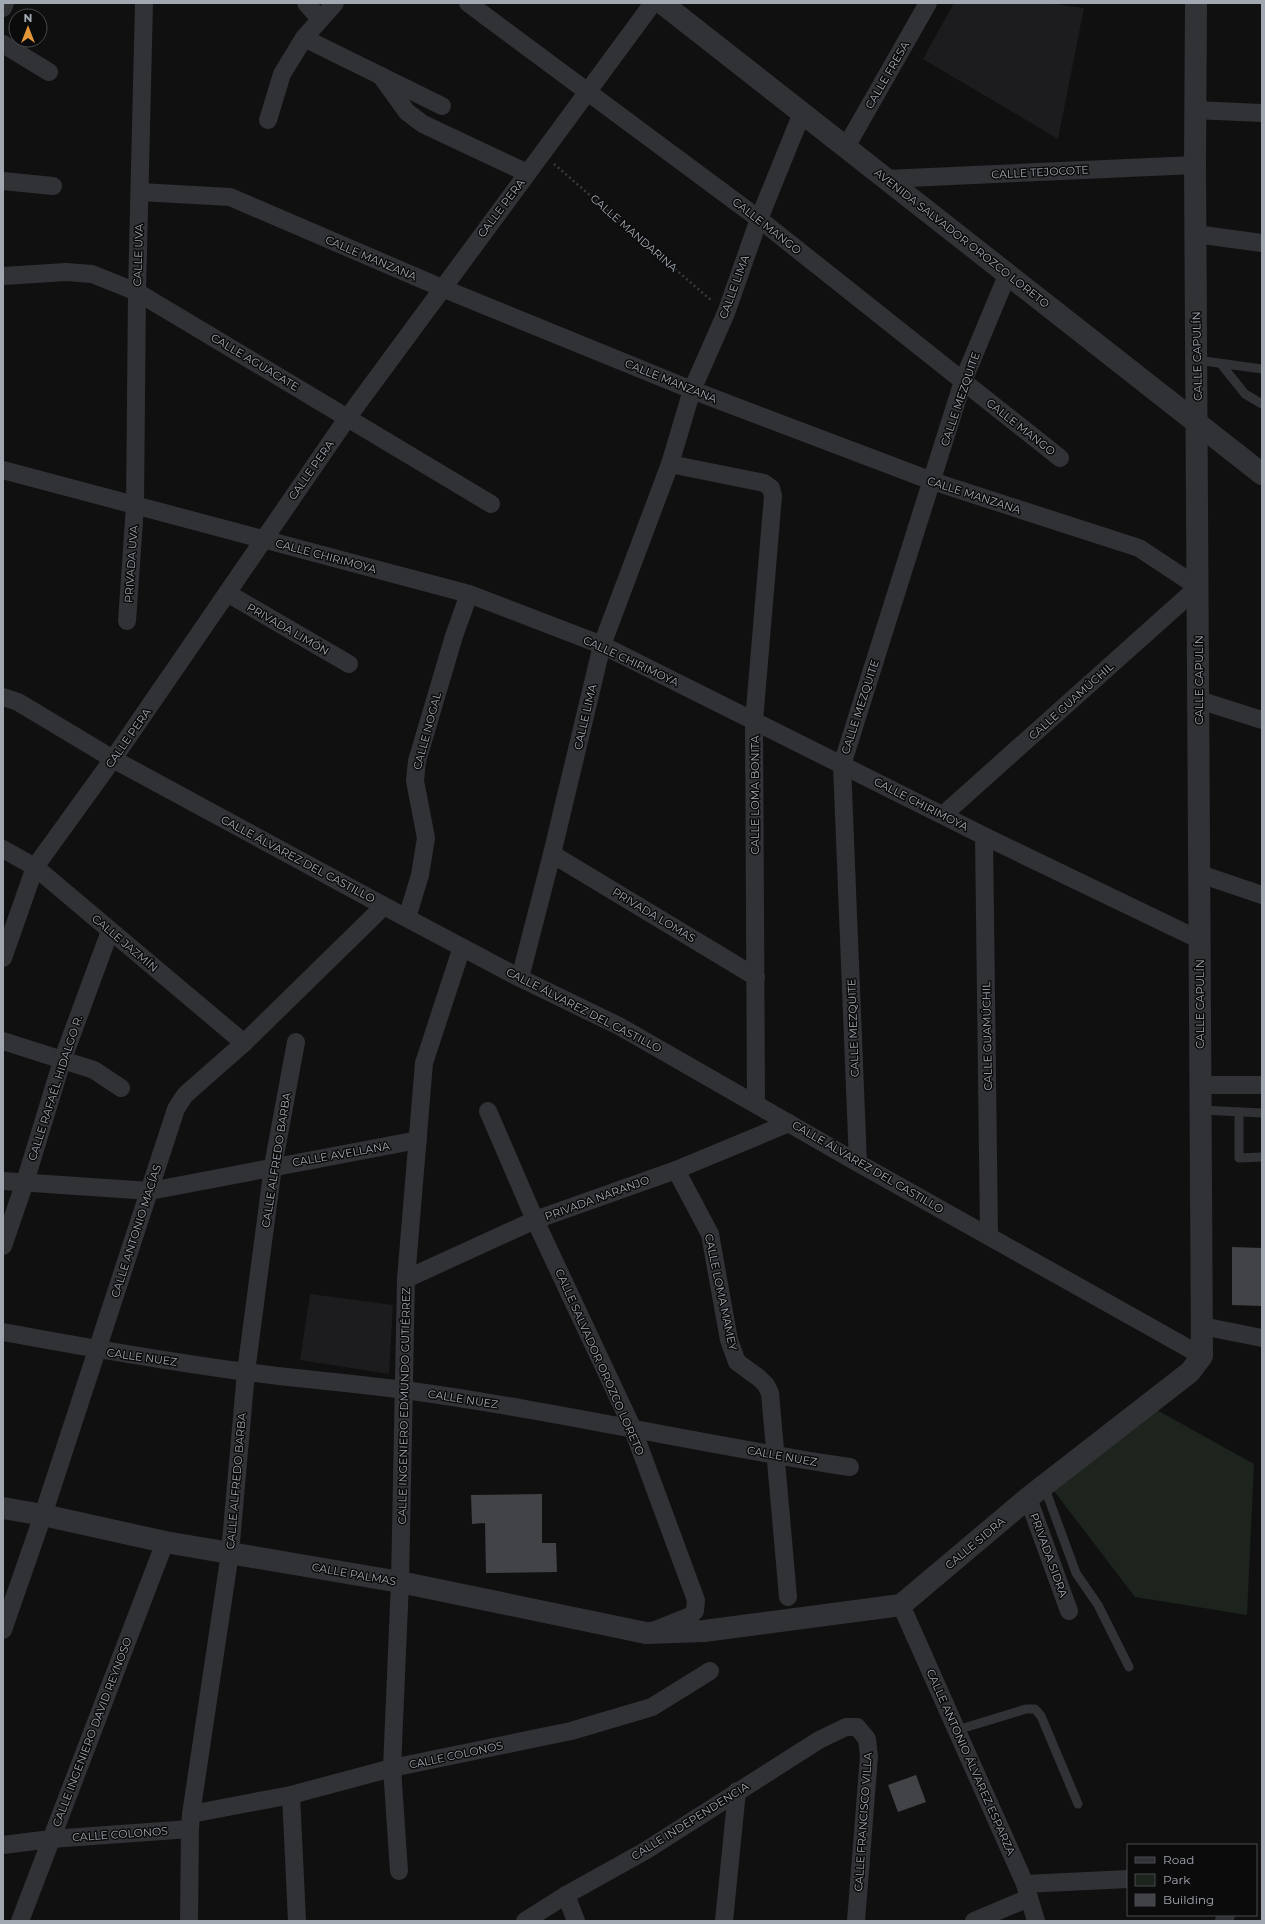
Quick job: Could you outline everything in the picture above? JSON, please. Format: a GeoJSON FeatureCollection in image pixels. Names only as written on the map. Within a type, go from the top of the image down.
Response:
{"type":"FeatureCollection","features":[{"type":"Feature","properties":{"kind":"street"},"geometry":{"type":"LineString","coordinates":[[3,8],[5,3]]}},
{"type":"Feature","properties":{"kind":"street","name":"CALLE UVA"},"geometry":{"type":"LineString","coordinates":[[135,506],[137,292],[144,3]]}},
{"type":"Feature","properties":{"kind":"street"},"geometry":{"type":"LineString","coordinates":[[306,3],[320,19]]}},
{"type":"Feature","properties":{"kind":"street"},"geometry":{"type":"LineString","coordinates":[[268,120],[282,74],[304,38],[335,3]]}},
{"type":"Feature","properties":{"kind":"street","name":"CALLE MANGO"},"geometry":{"type":"LineString","coordinates":[[468,3],[759,219],[1060,458]]}},
{"type":"Feature","properties":{"kind":"street","name":"CALLE PERA"},"geometry":{"type":"LineString","coordinates":[[3,958],[36,867],[113,760],[348,417],[653,3]]}},
{"type":"Feature","properties":{"kind":"street","name":"AVENIDA SALVADOR OROZCO LORETO"},"geometry":{"type":"LineString","coordinates":[[662,3],[1008,273],[1262,474]]}},
{"type":"Feature","properties":{"kind":"street","name":"CALLE FRESA"},"geometry":{"type":"LineString","coordinates":[[846,147],[928,3]]}},
{"type":"Feature","properties":{"kind":"street","name":"CALLE CAPULÍN"},"geometry":{"type":"LineString","coordinates":[[1196,3],[1194,110],[1197,360],[1202,1356]]}},
{"type":"Feature","properties":{"kind":"street"},"geometry":{"type":"LineString","coordinates":[[304,38],[442,106]]}},
{"type":"Feature","properties":{"kind":"street"},"geometry":{"type":"LineString","coordinates":[[3,44],[49,72]]}},
{"type":"Feature","properties":{"kind":"street"},"geometry":{"type":"LineString","coordinates":[[381,76],[407,112],[423,124],[527,174]]}},
{"type":"Feature","properties":{"kind":"street"},"geometry":{"type":"LineString","coordinates":[[1194,110],[1262,113]]}},
{"type":"Feature","properties":{"kind":"street","name":"CALLE LIMA"},"geometry":{"type":"LineString","coordinates":[[520,978],[552,854],[602,645],[670,464],[692,390],[726,313],[759,219],[802,113]]}},
{"type":"Feature","properties":{"kind":"street","name":"CALLE TEJOCOTE"},"geometry":{"type":"LineString","coordinates":[[886,179],[1195,165]]}},
{"type":"Feature","properties":{"kind":"street"},"geometry":{"type":"LineString","coordinates":[[3,181],[53,186]]}},
{"type":"Feature","properties":{"kind":"street","name":"CALLE MANZANA"},"geometry":{"type":"LineString","coordinates":[[140,192],[230,197],[442,288],[692,390],[932,482],[1139,548],[1198,587]]}},
{"type":"Feature","properties":{"kind":"street"},"geometry":{"type":"LineString","coordinates":[[1195,234],[1262,243]]}},
{"type":"Feature","properties":{"kind":"street","name":"CALLE AGUACATE"},"geometry":{"type":"LineString","coordinates":[[3,276],[66,272],[92,274],[137,292],[491,504]]}},
{"type":"Feature","properties":{"kind":"street","name":"CALLE MEZQUITE"},"geometry":{"type":"LineString","coordinates":[[858,1163],[842,765],[963,381],[1008,273]]}},
{"type":"Feature","properties":{"kind":"street","name":"CALLE LOMA BONITA"},"geometry":{"type":"LineString","coordinates":[[670,464],[764,483],[771,488],[773,496],[754,721],[756,1103]]}},
{"type":"Feature","properties":{"kind":"street","name":"CALLE CHIRIMOYA"},"geometry":{"type":"LineString","coordinates":[[3,470],[469,594],[602,645],[984,836],[1200,940]]}},
{"type":"Feature","properties":{"kind":"street","name":"PRIVADA UVA"},"geometry":{"type":"LineString","coordinates":[[127,621],[135,506]]}},
{"type":"Feature","properties":{"kind":"street","name":"CALLE GUAMÚCHIL"},"geometry":{"type":"LineString","coordinates":[[943,815],[1198,587]]}},
{"type":"Feature","properties":{"kind":"street","name":"PRIVADA LIMÓN"},"geometry":{"type":"LineString","coordinates":[[227,593],[349,664]]}},
{"type":"Feature","properties":{"kind":"street","name":"CALLE NOGAL"},"geometry":{"type":"LineString","coordinates":[[407,918],[420,876],[426,838],[414,781],[417,761],[454,636],[469,594]]}},
{"type":"Feature","properties":{"kind":"street","name":"CALLE ÁLVAREZ DEL CASTILLO"},"geometry":{"type":"LineString","coordinates":[[3,697],[18,702],[113,760],[462,948],[619,1026],[756,1103],[858,1163],[990,1235],[1202,1356]]}},
{"type":"Feature","properties":{"kind":"street"},"geometry":{"type":"LineString","coordinates":[[1199,700],[1262,720]]}},
{"type":"Feature","properties":{"kind":"street","name":"CALLE GUAMÚCHIL"},"geometry":{"type":"LineString","coordinates":[[984,836],[990,1235]]}},
{"type":"Feature","properties":{"kind":"street","name":"CALLE JAZMÍN"},"geometry":{"type":"LineString","coordinates":[[3,849],[36,867],[244,1043]]}},
{"type":"Feature","properties":{"kind":"street","name":"PRIVADA LOMAS"},"geometry":{"type":"LineString","coordinates":[[552,854],[756,977]]}},
{"type":"Feature","properties":{"kind":"street"},"geometry":{"type":"LineString","coordinates":[[1200,874],[1262,894]]}},
{"type":"Feature","properties":{"kind":"street","name":"CALLE ANTONIO MACÍAS"},"geometry":{"type":"LineString","coordinates":[[3,1630],[43,1515],[176,1109],[185,1095],[244,1043],[384,906]]}},
{"type":"Feature","properties":{"kind":"street","name":"CALLE RAFAÉL HIDALGO R."},"geometry":{"type":"LineString","coordinates":[[3,1246],[25,1182],[62,1061],[110,931]]}},
{"type":"Feature","properties":{"kind":"street","name":"CALLE INGENIERO EDMUNDO GUTIÉRREZ"},"geometry":{"type":"LineString","coordinates":[[399,1870],[392,1768],[400,1582],[406,1279],[424,1064],[462,948]]}},
{"type":"Feature","properties":{"kind":"street"},"geometry":{"type":"LineString","coordinates":[[3,1041],[94,1070],[121,1088]]}},
{"type":"Feature","properties":{"kind":"street","name":"CALLE ALFREDO BARBA"},"geometry":{"type":"LineString","coordinates":[[189,1921],[191,1821],[230,1552],[246,1372],[273,1166],[296,1042]]}},
{"type":"Feature","properties":{"kind":"street"},"geometry":{"type":"LineString","coordinates":[[1201,1085],[1262,1085]]}},
{"type":"Feature","properties":{"kind":"street","name":"CALLE SALVADOR OROZCO LORETO"},"geometry":{"type":"LineString","coordinates":[[488,1111],[535,1220],[632,1427],[697,1605],[695,1611],[690,1616],[646,1633]]}},
{"type":"Feature","properties":{"kind":"street","name":"PRIVADA NARANJO"},"geometry":{"type":"LineString","coordinates":[[406,1279],[535,1220],[676,1170],[790,1123]]}},
{"type":"Feature","properties":{"kind":"street","name":"CALLE AVELLANA"},"geometry":{"type":"LineString","coordinates":[[3,1181],[150,1190],[418,1140]]}},
{"type":"Feature","properties":{"kind":"street","name":"CALLE LOMA MAMEY"},"geometry":{"type":"LineString","coordinates":[[676,1170],[710,1234],[729,1340],[737,1362],[759,1378],[766,1385],[770,1393],[774,1425],[774,1456],[788,1597]]}},
{"type":"Feature","properties":{"kind":"street"},"geometry":{"type":"LineString","coordinates":[[1202,1326],[1262,1338]]}},
{"type":"Feature","properties":{"kind":"street","name":"CALLE NUEZ"},"geometry":{"type":"LineString","coordinates":[[3,1332],[97,1350],[246,1372],[405,1390],[632,1427],[774,1456],[850,1467]]}},
{"type":"Feature","properties":{"kind":"street","name":"CALLE SIDRA"},"geometry":{"type":"LineString","coordinates":[[901,1605],[1036,1492],[1190,1372],[1202,1356]]}},
{"type":"Feature","properties":{"kind":"street","name":"PRIVADA SIDRA"},"geometry":{"type":"LineString","coordinates":[[1036,1492],[1069,1611]]}},
{"type":"Feature","properties":{"kind":"street","name":"CALLE PALMAS"},"geometry":{"type":"LineString","coordinates":[[3,1508],[43,1515],[165,1542],[400,1582],[646,1633],[704,1632],[901,1605]]}},
{"type":"Feature","properties":{"kind":"street","name":"CALLE INGENIERO DAVID REYNOSO"},"geometry":{"type":"LineString","coordinates":[[20,1921],[165,1542]]}},
{"type":"Feature","properties":{"kind":"street","name":"CALLE ANTONIO ÁLVAREZ ESPARZA"},"geometry":{"type":"LineString","coordinates":[[901,1605],[1027,1891],[1036,1921]]}},
{"type":"Feature","properties":{"kind":"street","name":"CALLE COLONOS"},"geometry":{"type":"LineString","coordinates":[[3,1845],[191,1821],[392,1768],[571,1731],[652,1707],[710,1671]]}},
{"type":"Feature","properties":{"kind":"street","name":"CALLE INDEPENDENCIA"},"geometry":{"type":"LineString","coordinates":[[525,1921],[566,1895],[645,1851],[819,1740],[846,1727],[857,1727]]}},
{"type":"Feature","properties":{"kind":"street","name":"CALLE FRANCISCO VILLA"},"geometry":{"type":"LineString","coordinates":[[856,1921],[869,1756],[867,1739],[857,1727]]}},
{"type":"Feature","properties":{"kind":"street"},"geometry":{"type":"LineString","coordinates":[[724,1921],[737,1791]]}},
{"type":"Feature","properties":{"kind":"street"},"geometry":{"type":"LineString","coordinates":[[291,1795],[298,1921]]}},
{"type":"Feature","properties":{"kind":"street"},"geometry":{"type":"LineString","coordinates":[[974,1921],[1027,1891],[1127,1879]]}},
{"type":"Feature","properties":{"kind":"street"},"geometry":{"type":"LineString","coordinates":[[566,1895],[576,1921]]}},
{"type":"Feature","properties":{"kind":"lane"},"geometry":{"type":"LineString","coordinates":[[1197,360],[1262,370]]}},
{"type":"Feature","properties":{"kind":"lane"},"geometry":{"type":"LineString","coordinates":[[1221,364],[1245,394],[1262,404]]}},
{"type":"Feature","properties":{"kind":"lane"},"geometry":{"type":"LineString","coordinates":[[1201,1110],[1262,1113]]}},
{"type":"Feature","properties":{"kind":"lane"},"geometry":{"type":"LineString","coordinates":[[1239,1112],[1239,1158],[1262,1158]]}},
{"type":"Feature","properties":{"kind":"lane"},"geometry":{"type":"LineString","coordinates":[[1036,1492],[1076,1573],[1098,1605],[1129,1667]]}},
{"type":"Feature","properties":{"kind":"lane"},"geometry":{"type":"LineString","coordinates":[[957,1730],[1026,1709],[1035,1709],[1041,1716],[1078,1804]]}},
{"type":"Feature","properties":{"kind":"path","name":"CALLE MANDARINA"},"geometry":{"type":"LineString","coordinates":[[542,154],[726,313]]}},
{"type":"Feature","properties":{"kind":"shaded area"},"geometry":{"type":"Polygon","coordinates":[[[954,3],[1048,3],[1084,8],[1058,139],[923,59],[954,3]]]}},
{"type":"Feature","properties":{"kind":"shaded area"},"geometry":{"type":"Polygon","coordinates":[[[310,1294],[393,1305],[389,1374],[300,1360],[310,1294]]]}},
{"type":"Feature","properties":{"kind":"green space"},"geometry":{"type":"Polygon","coordinates":[[[1155,1409],[1254,1464],[1247,1615],[1135,1597],[1054,1491],[1155,1409]]]}},
{"type":"Feature","properties":{"kind":"building"},"geometry":{"type":"Polygon","coordinates":[[[1232,1247],[1262,1248],[1262,1306],[1232,1305],[1232,1247]]]}},
{"type":"Feature","properties":{"kind":"building"},"geometry":{"type":"Polygon","coordinates":[[[542,1494],[542,1543],[556,1543],[557,1572],[486,1573],[485,1523],[472,1524],[471,1495],[542,1494]]]}},
{"type":"Feature","properties":{"kind":"building"},"geometry":{"type":"Polygon","coordinates":[[[916,1775],[926,1802],[898,1812],[888,1785],[916,1775]]]}}]}
